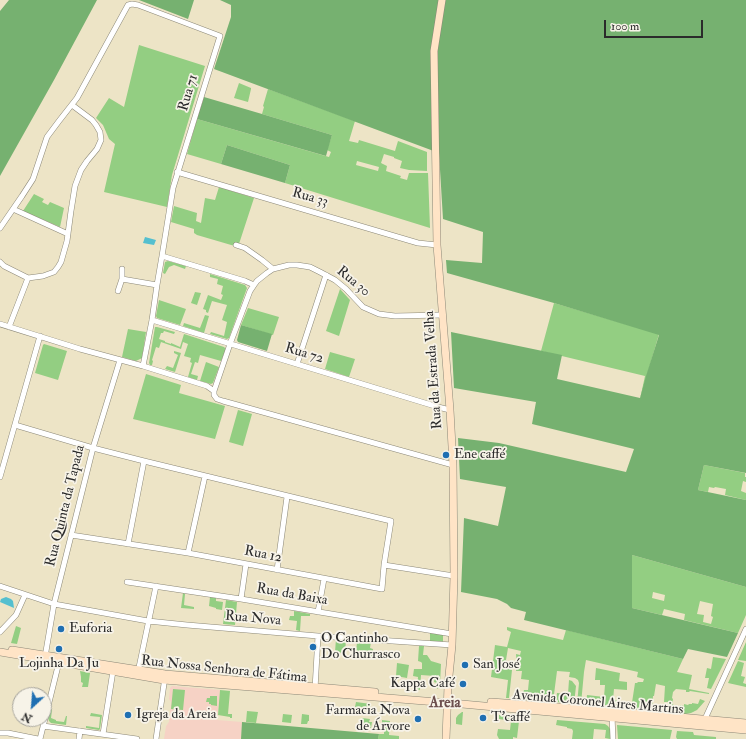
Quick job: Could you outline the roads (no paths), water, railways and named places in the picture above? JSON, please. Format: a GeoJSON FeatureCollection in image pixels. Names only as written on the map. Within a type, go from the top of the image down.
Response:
{"type":"FeatureCollection","features":[{"type":"Feature","properties":{"kind":"street","name":"Rua da Estrada Velha"},"geometry":{"type":"LineString","coordinates":[[442,0],[434,50],[437,246],[453,465],[454,576],[452,645],[447,701],[446,739]]}},
{"type":"Feature","properties":{"kind":"street","name":"Rua 71"},"geometry":{"type":"LineString","coordinates":[[0,228],[33,179],[48,137],[72,105],[128,5],[138,5],[220,36],[173,188],[156,285],[152,320],[143,366]]}},
{"type":"Feature","properties":{"kind":"street"},"geometry":{"type":"LineString","coordinates":[[0,262],[4,266],[28,278],[43,276],[54,272],[58,267],[64,252],[74,192],[78,178],[87,161],[98,149],[101,140],[100,132],[92,120],[72,105]]}},
{"type":"Feature","properties":{"kind":"street","name":"Rua 33"},"geometry":{"type":"LineString","coordinates":[[177,172],[418,243],[437,246]]}},
{"type":"Feature","properties":{"kind":"street"},"geometry":{"type":"LineString","coordinates":[[13,210],[68,234]]}},
{"type":"Feature","properties":{"kind":"street"},"geometry":{"type":"LineString","coordinates":[[236,245],[245,248],[273,269]]}},
{"type":"Feature","properties":{"kind":"street"},"geometry":{"type":"LineString","coordinates":[[162,256],[254,285],[248,296],[214,391],[214,395],[217,399],[453,465]]}},
{"type":"Feature","properties":{"kind":"street","name":"Rua 30"},"geometry":{"type":"LineString","coordinates":[[254,285],[267,272],[273,269],[297,264],[310,268],[335,280],[346,289],[362,307],[379,314],[395,316],[442,316]]}},
{"type":"Feature","properties":{"kind":"street"},"geometry":{"type":"LineString","coordinates":[[118,291],[122,279],[122,269]]}},
{"type":"Feature","properties":{"kind":"street"},"geometry":{"type":"LineString","coordinates":[[297,364],[326,275]]}},
{"type":"Feature","properties":{"kind":"street"},"geometry":{"type":"LineString","coordinates":[[9,327],[28,278]]}},
{"type":"Feature","properties":{"kind":"street"},"geometry":{"type":"LineString","coordinates":[[122,279],[156,285]]}},
{"type":"Feature","properties":{"kind":"street","name":"Rua 72"},"geometry":{"type":"LineString","coordinates":[[152,320],[450,410]]}},
{"type":"Feature","properties":{"kind":"street"},"geometry":{"type":"LineString","coordinates":[[0,324],[207,386],[214,391]]}},
{"type":"Feature","properties":{"kind":"street"},"geometry":{"type":"LineString","coordinates":[[0,477],[40,336]]}},
{"type":"Feature","properties":{"kind":"street","name":"Rua Quinta da Tapada"},"geometry":{"type":"LineString","coordinates":[[44,657],[54,604],[93,448],[120,360]]}},
{"type":"Feature","properties":{"kind":"street"},"geometry":{"type":"LineString","coordinates":[[15,425],[93,448],[287,497],[277,570]]}},
{"type":"Feature","properties":{"kind":"street"},"geometry":{"type":"LineString","coordinates":[[128,544],[144,461]]}},
{"type":"Feature","properties":{"kind":"street"},"geometry":{"type":"LineString","coordinates":[[188,553],[205,476]]}},
{"type":"Feature","properties":{"kind":"street","name":"Rua 12"},"geometry":{"type":"LineString","coordinates":[[71,535],[188,553],[382,590],[384,565],[391,521],[287,497]]}},
{"type":"Feature","properties":{"kind":"street"},"geometry":{"type":"LineString","coordinates":[[241,599],[246,564]]}},
{"type":"Feature","properties":{"kind":"street"},"geometry":{"type":"LineString","coordinates":[[384,565],[454,576]]}},
{"type":"Feature","properties":{"kind":"street"},"geometry":{"type":"LineString","coordinates":[[318,612],[324,579]]}},
{"type":"Feature","properties":{"kind":"street","name":"Rua da Baixa"},"geometry":{"type":"LineString","coordinates":[[127,582],[241,599],[452,634]]}},
{"type":"Feature","properties":{"kind":"street","name":"Rua Nova"},"geometry":{"type":"LineString","coordinates":[[0,586],[54,604],[148,621],[187,626],[452,645]]}},
{"type":"Feature","properties":{"kind":"street"},"geometry":{"type":"LineString","coordinates":[[138,672],[156,586]]}},
{"type":"Feature","properties":{"kind":"street"},"geometry":{"type":"LineString","coordinates":[[0,632],[16,615],[25,595]]}},
{"type":"Feature","properties":{"kind":"street"},"geometry":{"type":"LineString","coordinates":[[703,723],[746,630]]}},
{"type":"Feature","properties":{"kind":"street"},"geometry":{"type":"LineString","coordinates":[[315,689],[318,636]]}},
{"type":"Feature","properties":{"kind":"street","name":"Rua Nossa Senhora de Fátima"},"geometry":{"type":"LineString","coordinates":[[0,648],[44,657],[165,677],[447,701]]}},
{"type":"Feature","properties":{"kind":"street","name":"Rua Nossa Senhora de Fátima"},"geometry":{"type":"LineString","coordinates":[[0,652],[44,657],[59,662],[113,671],[138,672]]}},
{"type":"Feature","properties":{"kind":"street"},"geometry":{"type":"LineString","coordinates":[[52,690],[59,662]]}},
{"type":"Feature","properties":{"kind":"street"},"geometry":{"type":"LineString","coordinates":[[103,734],[113,671]]}},
{"type":"Feature","properties":{"kind":"street"},"geometry":{"type":"LineString","coordinates":[[156,739],[165,677]]}},
{"type":"Feature","properties":{"kind":"street","name":"Avenida Coronel Aires Martins"},"geometry":{"type":"LineString","coordinates":[[447,701],[612,714],[703,723],[746,730]]}},
{"type":"Feature","properties":{"kind":"street"},"geometry":{"type":"LineString","coordinates":[[612,714],[614,739]]}},
{"type":"Feature","properties":{"kind":"street","name":"Avenida Coronel Aires Martins"},"geometry":{"type":"LineString","coordinates":[[703,723],[746,723]]}},
{"type":"Feature","properties":{"kind":"street"},"geometry":{"type":"LineString","coordinates":[[1,739],[0,733],[8,733],[39,739],[43,727]]}},
{"type":"Feature","properties":{"kind":"street"},"geometry":{"type":"LineString","coordinates":[[50,727],[137,739]]}},
{"type":"Feature","properties":{"kind":"street"},"geometry":{"type":"LineString","coordinates":[[79,739],[80,731]]}},
{"type":"Feature","properties":{"kind":"water"},"geometry":{"type":"Polygon","coordinates":[[[145,237],[156,240],[154,245],[143,243],[145,237]]]}},
{"type":"Feature","properties":{"kind":"water"},"geometry":{"type":"Polygon","coordinates":[[[6,597],[13,601],[14,608],[0,602],[1,599],[6,597]]]}},
{"type":"Feature","properties":{"kind":"place","name":"Ene caffé"},"geometry":{"type":"Point","coordinates":[446,455]}},
{"type":"Feature","properties":{"kind":"place","name":"Euforia"},"geometry":{"type":"Point","coordinates":[61,629]}},
{"type":"Feature","properties":{"kind":"place","name":"O Cantinho Do Churrasco"},"geometry":{"type":"Point","coordinates":[313,647]}},
{"type":"Feature","properties":{"kind":"place","name":"Lojinha Da Ju"},"geometry":{"type":"Point","coordinates":[59,649]}},
{"type":"Feature","properties":{"kind":"place","name":"San José"},"geometry":{"type":"Point","coordinates":[465,665]}},
{"type":"Feature","properties":{"kind":"place","name":"Kappa Café"},"geometry":{"type":"Point","coordinates":[463,684]}},
{"type":"Feature","properties":{"kind":"place","name":"Igreja da Areia"},"geometry":{"type":"Point","coordinates":[128,715]}},
{"type":"Feature","properties":{"kind":"place","name":"T'caffé"},"geometry":{"type":"Point","coordinates":[483,718]}},
{"type":"Feature","properties":{"kind":"place","name":"Farmacia Nova de Árvore"},"geometry":{"type":"Point","coordinates":[418,719]}},
{"type":"Feature","properties":{"kind":"district","name":"Areia"},"geometry":{"type":"Point","coordinates":[445,704]}}]}
